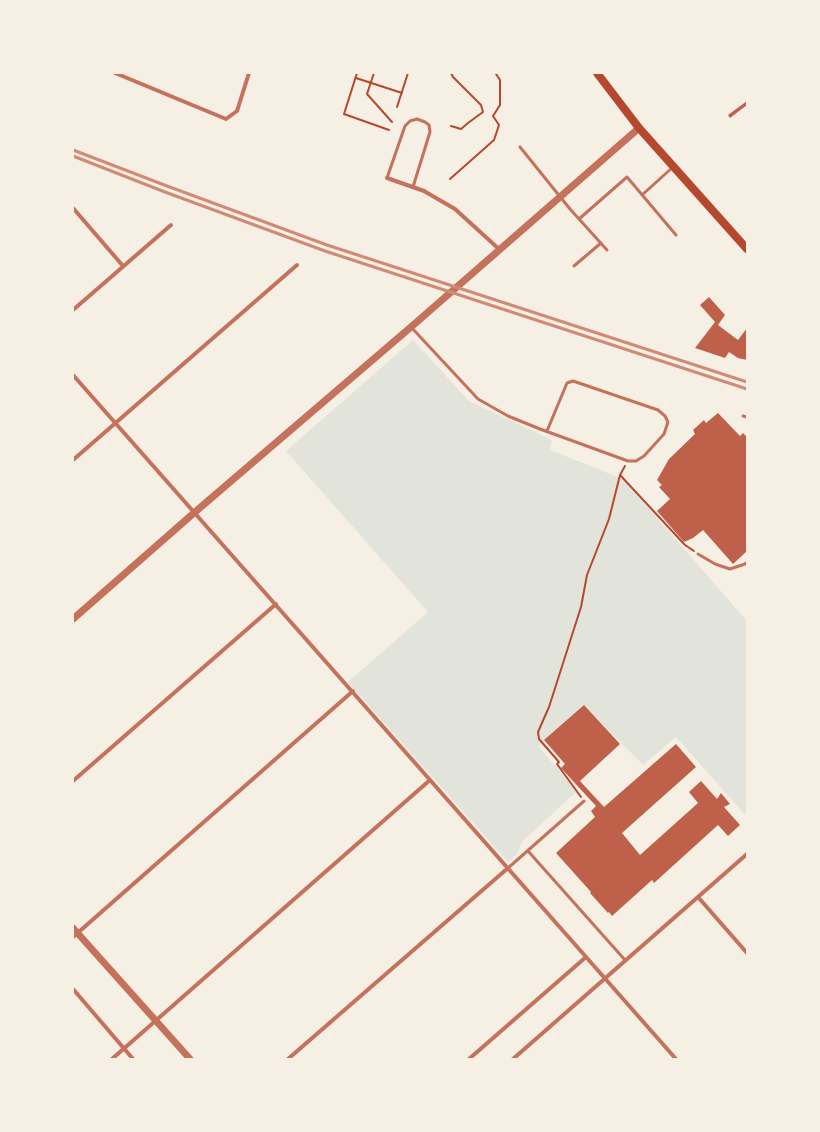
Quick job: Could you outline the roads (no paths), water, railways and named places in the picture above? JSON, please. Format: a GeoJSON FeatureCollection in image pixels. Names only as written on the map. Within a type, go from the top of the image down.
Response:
{"type":"FeatureCollection","features":[{"type":"Feature","properties":{"kind":"main road"},"geometry":{"type":"LineString","coordinates":[[597,73],[639,128],[747,249]]}},
{"type":"Feature","properties":{"kind":"street"},"geometry":{"type":"LineString","coordinates":[[115,73],[226,119],[237,111],[249,73]]}},
{"type":"Feature","properties":{"kind":"street"},"geometry":{"type":"LineString","coordinates":[[73,620],[195,512],[411,327],[639,128]]}},
{"type":"Feature","properties":{"kind":"street"},"geometry":{"type":"LineString","coordinates":[[387,178],[424,190],[455,209],[500,250]]}},
{"type":"Feature","properties":{"kind":"street"},"geometry":{"type":"LineString","coordinates":[[73,208],[123,266]]}},
{"type":"Feature","properties":{"kind":"street"},"geometry":{"type":"LineString","coordinates":[[73,310],[171,225]]}},
{"type":"Feature","properties":{"kind":"street"},"geometry":{"type":"LineString","coordinates":[[73,460],[297,265]]}},
{"type":"Feature","properties":{"kind":"street"},"geometry":{"type":"LineString","coordinates":[[73,375],[676,1059]]}},
{"type":"Feature","properties":{"kind":"street"},"geometry":{"type":"LineString","coordinates":[[73,782],[276,604]]}},
{"type":"Feature","properties":{"kind":"street"},"geometry":{"type":"LineString","coordinates":[[190,1059],[75,933],[353,692]]}},
{"type":"Feature","properties":{"kind":"street"},"geometry":{"type":"LineString","coordinates":[[112,1059],[430,780]]}},
{"type":"Feature","properties":{"kind":"street"},"geometry":{"type":"LineString","coordinates":[[513,1059],[747,854]]}},
{"type":"Feature","properties":{"kind":"street"},"geometry":{"type":"LineString","coordinates":[[288,1059],[508,868]]}},
{"type":"Feature","properties":{"kind":"street"},"geometry":{"type":"LineString","coordinates":[[698,897],[747,952]]}},
{"type":"Feature","properties":{"kind":"street"},"geometry":{"type":"LineString","coordinates":[[469,1059],[586,956]]}},
{"type":"Feature","properties":{"kind":"street"},"geometry":{"type":"LineString","coordinates":[[73,989],[133,1059]]}},
{"type":"Feature","properties":{"kind":"lane"},"geometry":{"type":"LineString","coordinates":[[387,178],[405,126],[410,121],[417,119],[429,125],[430,132],[413,187]]}},
{"type":"Feature","properties":{"kind":"lane"},"geometry":{"type":"LineString","coordinates":[[520,147],[560,197],[607,250]]}},
{"type":"Feature","properties":{"kind":"lane"},"geometry":{"type":"LineString","coordinates":[[642,195],[673,166]]}},
{"type":"Feature","properties":{"kind":"lane"},"geometry":{"type":"LineString","coordinates":[[579,219],[627,177],[676,235]]}},
{"type":"Feature","properties":{"kind":"lane"},"geometry":{"type":"LineString","coordinates":[[574,266],[601,243]]}},
{"type":"Feature","properties":{"kind":"lane"},"geometry":{"type":"LineString","coordinates":[[411,327],[478,399],[508,416],[547,431],[628,461],[636,461],[644,456],[664,434],[668,422],[665,416],[658,410],[573,381],[567,383],[547,431]]}},
{"type":"Feature","properties":{"kind":"lane"},"geometry":{"type":"LineString","coordinates":[[743,416],[747,417]]}},
{"type":"Feature","properties":{"kind":"lane"},"geometry":{"type":"LineString","coordinates":[[698,554],[715,564],[730,569],[747,562]]}},
{"type":"Feature","properties":{"kind":"lane"},"geometry":{"type":"LineString","coordinates":[[508,868],[584,801]]}},
{"type":"Feature","properties":{"kind":"lane"},"geometry":{"type":"LineString","coordinates":[[528,851],[625,960]]}},
{"type":"Feature","properties":{"kind":"railway"},"geometry":{"type":"LineString","coordinates":[[73,150],[327,245],[747,382]]}},
{"type":"Feature","properties":{"kind":"railway"},"geometry":{"type":"LineString","coordinates":[[73,156],[165,192],[325,251],[747,389]]}}]}
